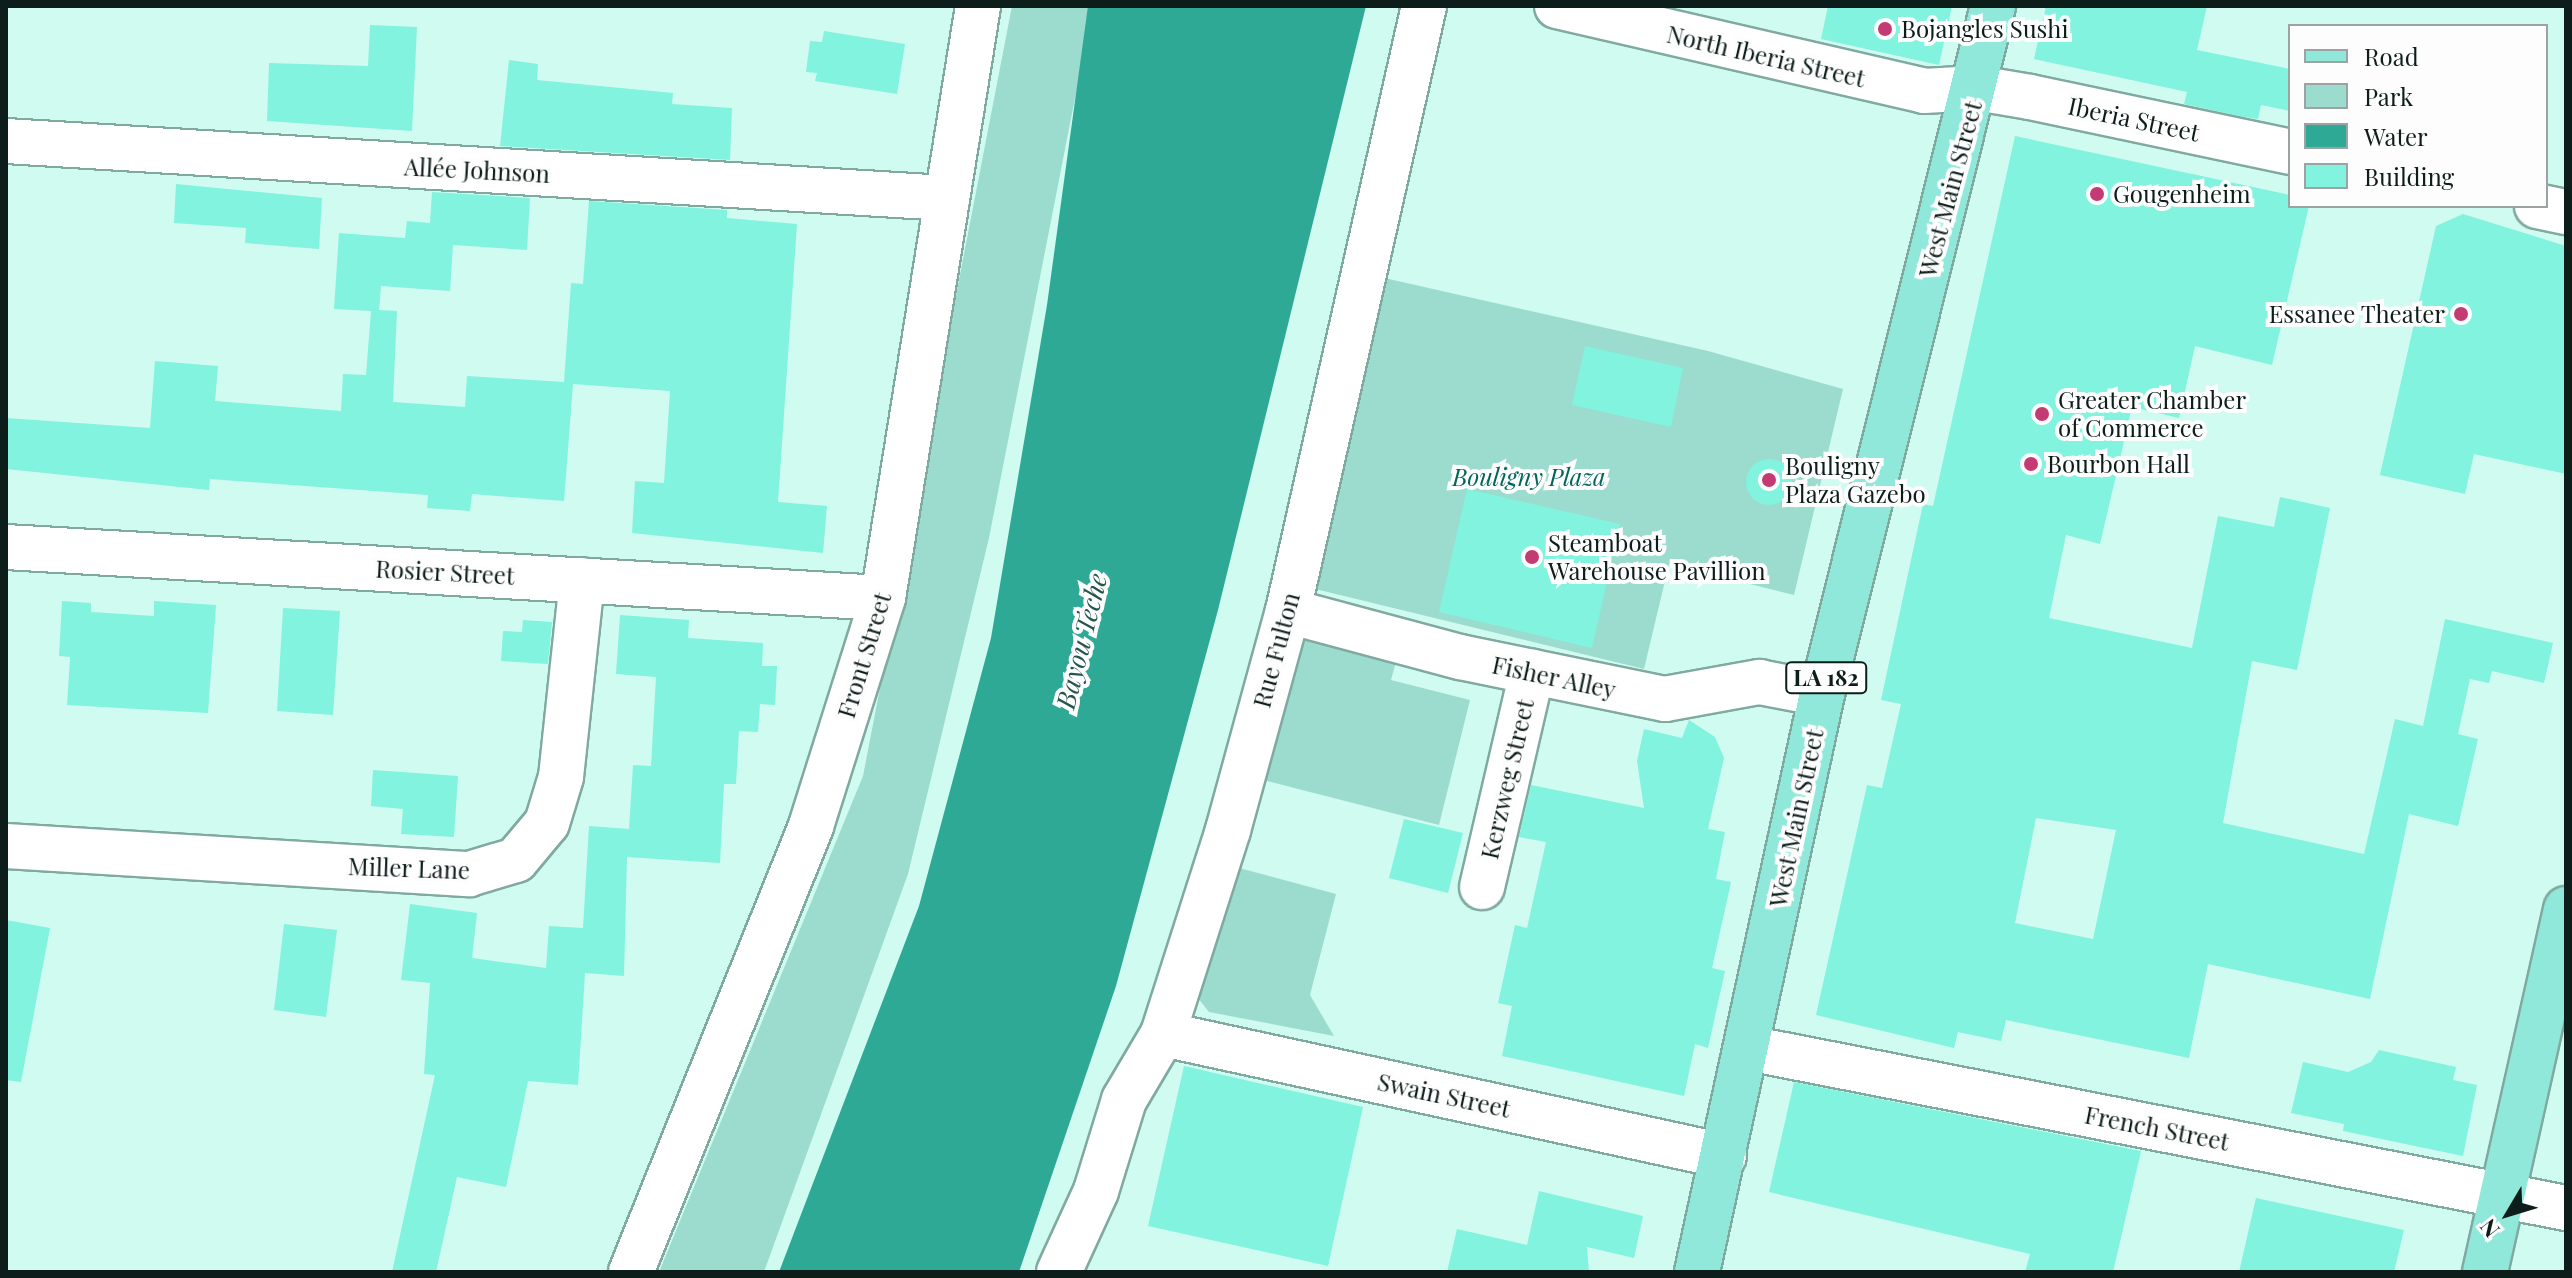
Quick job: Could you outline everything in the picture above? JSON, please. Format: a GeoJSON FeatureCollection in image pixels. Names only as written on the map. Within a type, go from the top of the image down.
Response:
{"type":"FeatureCollection","features":[{"type":"Feature","properties":{"kind":"main road","name":"LA 182"},"geometry":{"type":"LineString","coordinates":[[1977,88],[1993,6]]}},
{"type":"Feature","properties":{"kind":"main road","name":"West Main Street"},"geometry":{"type":"LineString","coordinates":[[1697,1272],[1748,1048],[1822,694],[1977,88]]}},
{"type":"Feature","properties":{"kind":"main road"},"geometry":{"type":"LineString","coordinates":[[2485,1272],[2566,909]]}},
{"type":"Feature","properties":{"kind":"street","name":"Front Street"},"geometry":{"type":"LineString","coordinates":[[631,1272],[811,826],[883,598],[978,6]]}},
{"type":"Feature","properties":{"kind":"street","name":"Rue Fulton"},"geometry":{"type":"LineString","coordinates":[[1059,1272],[1096,1191],[1124,1100],[1163,1034],[1228,830],[1288,611],[1424,6]]}},
{"type":"Feature","properties":{"kind":"street","name":"North Iberia Street"},"geometry":{"type":"LineString","coordinates":[[1557,6],[1604,12],[1924,91],[1977,88]]}},
{"type":"Feature","properties":{"kind":"street","name":"Iberia Street"},"geometry":{"type":"LineString","coordinates":[[1977,88],[2288,152]]}},
{"type":"Feature","properties":{"kind":"street","name":"Allée Johnson"},"geometry":{"type":"LineString","coordinates":[[6,141],[947,198]]}},
{"type":"Feature","properties":{"kind":"street","name":"Rosier Street"},"geometry":{"type":"LineString","coordinates":[[6,547],[883,598]]}},
{"type":"Feature","properties":{"kind":"street","name":"Miller Lane"},"geometry":{"type":"LineString","coordinates":[[6,846],[469,874],[516,860],[547,823],[561,777],[582,580]]}},
{"type":"Feature","properties":{"kind":"street","name":"Fisher Alley"},"geometry":{"type":"LineString","coordinates":[[1288,611],[1532,672],[1665,699],[1759,682],[1822,694]]}},
{"type":"Feature","properties":{"kind":"street","name":"Kerzweg Street"},"geometry":{"type":"LineString","coordinates":[[1482,887],[1532,672]]}},
{"type":"Feature","properties":{"kind":"street","name":"Swain Street"},"geometry":{"type":"LineString","coordinates":[[1163,1034],[1724,1156]]}},
{"type":"Feature","properties":{"kind":"street","name":"French Street"},"geometry":{"type":"LineString","coordinates":[[1748,1048],[2566,1208]]}},
{"type":"Feature","properties":{"kind":"green space"},"geometry":{"type":"Polygon","coordinates":[[[1012,6],[1093,6],[989,538],[908,874],[764,1272],[659,1272],[863,776],[1012,6]]]}},
{"type":"Feature","properties":{"kind":"green space","name":"Bouligny Plaza"},"geometry":{"type":"Polygon","coordinates":[[[1380,277],[1708,351],[1843,389],[1794,595],[1669,564],[1644,669],[1307,587],[1380,277]]]}},
{"type":"Feature","properties":{"kind":"green space"},"geometry":{"type":"Polygon","coordinates":[[[1292,631],[1397,658],[1391,680],[1470,700],[1439,825],[1255,778],[1292,631]]]}},
{"type":"Feature","properties":{"kind":"green space"},"geometry":{"type":"Polygon","coordinates":[[[1228,865],[1336,894],[1310,995],[1334,1036],[1209,1012],[1194,993],[1228,865]]]}},
{"type":"Feature","properties":{"kind":"water","name":"Bayou Teche"},"geometry":{"type":"Polygon","coordinates":[[[1088,6],[1366,6],[1218,610],[1116,986],[1019,1272],[779,1272],[919,906],[991,638],[1047,305],[1088,6]]]}},
{"type":"Feature","properties":{"kind":"building","name":"Bojangles Sushi"},"geometry":{"type":"Polygon","coordinates":[[[1828,6],[1952,6],[1939,65],[1821,39],[1828,6]]]}},
{"type":"Feature","properties":{"kind":"building"},"geometry":{"type":"Polygon","coordinates":[[[2046,6],[2207,6],[2197,50],[2288,69],[2288,111],[2261,105],[2258,119],[2239,116],[2184,104],[2187,92],[2034,59],[2046,6]]]}},
{"type":"Feature","properties":{"kind":"building"},"geometry":{"type":"Polygon","coordinates":[[[370,25],[417,27],[412,131],[267,121],[269,63],[368,66],[370,25]]]}},
{"type":"Feature","properties":{"kind":"building"},"geometry":{"type":"Polygon","coordinates":[[[824,31],[905,44],[897,94],[815,81],[817,73],[806,72],[810,41],[822,42],[824,31]]]}},
{"type":"Feature","properties":{"kind":"building"},"geometry":{"type":"Polygon","coordinates":[[[509,60],[538,64],[537,80],[673,93],[672,104],[732,108],[730,160],[500,146],[509,60]]]}},
{"type":"Feature","properties":{"kind":"building"},"geometry":{"type":"Polygon","coordinates":[[[2015,136],[2288,195],[2288,208],[2309,208],[2272,365],[2195,346],[2179,418],[2132,407],[2100,544],[2066,535],[2049,618],[2192,648],[2218,516],[2274,527],[2280,497],[2330,508],[2297,670],[2252,661],[2223,823],[2364,854],[2395,719],[2423,726],[2445,619],[2553,643],[2544,683],[2492,671],[2489,683],[2470,679],[2458,734],[2478,739],[2458,826],[2409,814],[2370,999],[2208,964],[2189,1058],[2006,1020],[2001,1041],[1958,1032],[1954,1048],[1816,1015],[1867,785],[1882,788],[1901,704],[1881,700],[1923,504],[1933,506],[2015,136]],[[2036,818],[2015,923],[2093,939],[2116,830],[2036,818]]]}},
{"type":"Feature","properties":{"kind":"building"},"geometry":{"type":"Polygon","coordinates":[[[176,184],[322,198],[319,249],[245,243],[246,228],[174,223],[176,184]]]}},
{"type":"Feature","properties":{"kind":"building"},"geometry":{"type":"Polygon","coordinates":[[[432,192],[530,198],[527,250],[453,245],[450,291],[381,286],[379,310],[397,311],[393,402],[465,407],[467,376],[564,382],[571,283],[583,284],[589,201],[727,210],[727,218],[797,224],[778,502],[827,506],[823,553],[632,533],[635,481],[664,483],[670,391],[573,384],[564,501],[472,494],[470,511],[427,508],[428,495],[210,479],[209,490],[6,469],[6,418],[150,428],[155,361],[218,366],[215,401],[341,411],[343,374],[366,375],[371,311],[334,309],[339,233],[405,238],[407,221],[430,223],[432,192]]]}},
{"type":"Feature","properties":{"kind":"building"},"geometry":{"type":"Polygon","coordinates":[[[2463,214],[2566,246],[2566,474],[2474,454],[2465,494],[2380,475],[2436,226],[2463,214]]]}},
{"type":"Feature","properties":{"kind":"building"},"geometry":{"type":"Polygon","coordinates":[[[1585,346],[1683,368],[1671,427],[1572,405],[1585,346]]]}},
{"type":"Feature","properties":{"kind":"building","name":"Bouligny Plaza Gazebo"},"geometry":{"type":"Polygon","coordinates":[[[1769,459],[1785,466],[1792,482],[1785,498],[1769,505],[1753,498],[1746,482],[1753,466],[1769,459]]]}},
{"type":"Feature","properties":{"kind":"building","name":"Steamboat Warehouse Pavillion"},"geometry":{"type":"Polygon","coordinates":[[[1467,489],[1620,524],[1592,648],[1439,612],[1467,489]]]}},
{"type":"Feature","properties":{"kind":"building"},"geometry":{"type":"Polygon","coordinates":[[[62,601],[91,603],[91,612],[154,616],[154,601],[216,605],[208,713],[67,705],[70,657],[59,656],[62,601]]]}},
{"type":"Feature","properties":{"kind":"building"},"geometry":{"type":"Polygon","coordinates":[[[283,608],[340,611],[333,715],[277,711],[283,608]]]}},
{"type":"Feature","properties":{"kind":"building"},"geometry":{"type":"Polygon","coordinates":[[[620,615],[689,620],[688,638],[763,643],[762,666],[777,666],[775,705],[760,704],[758,732],[739,731],[736,784],[724,784],[720,863],[627,857],[624,976],[585,973],[578,1085],[528,1081],[506,1187],[457,1177],[436,1272],[392,1272],[435,1075],[424,1074],[430,983],[401,980],[410,904],[477,913],[472,958],[546,968],[549,926],[583,928],[589,826],[629,829],[633,765],[651,766],[656,677],[616,674],[620,615]]]}},
{"type":"Feature","properties":{"kind":"building"},"geometry":{"type":"Polygon","coordinates":[[[523,620],[552,622],[548,664],[501,661],[503,631],[522,632],[523,620]]]}},
{"type":"Feature","properties":{"kind":"building"},"geometry":{"type":"Polygon","coordinates":[[[1689,720],[1715,737],[1724,758],[1708,829],[1725,832],[1716,879],[1731,882],[1712,968],[1725,971],[1708,1048],[1695,1044],[1684,1096],[1502,1056],[1512,1006],[1498,1003],[1515,925],[1527,928],[1546,842],[1519,837],[1531,785],[1644,808],[1637,761],[1644,729],[1682,738],[1689,720]]]}},
{"type":"Feature","properties":{"kind":"building"},"geometry":{"type":"Polygon","coordinates":[[[373,770],[458,776],[454,837],[401,834],[403,809],[371,806],[373,770]]]}},
{"type":"Feature","properties":{"kind":"building"},"geometry":{"type":"Polygon","coordinates":[[[1404,819],[1463,833],[1448,893],[1389,878],[1404,819]]]}},
{"type":"Feature","properties":{"kind":"building"},"geometry":{"type":"Polygon","coordinates":[[[6,920],[50,928],[21,1082],[6,1080],[6,920]]]}},
{"type":"Feature","properties":{"kind":"building"},"geometry":{"type":"Polygon","coordinates":[[[284,924],[337,930],[326,1017],[274,1010],[284,924]]]}},
{"type":"Feature","properties":{"kind":"building"},"geometry":{"type":"Polygon","coordinates":[[[2379,1050],[2456,1067],[2453,1080],[2477,1085],[2463,1156],[2343,1131],[2344,1124],[2291,1113],[2303,1062],[2348,1072],[2371,1062],[2379,1050]]]}},
{"type":"Feature","properties":{"kind":"building"},"geometry":{"type":"Polygon","coordinates":[[[1184,1066],[1363,1107],[1328,1266],[1148,1226],[1184,1066]]]}},
{"type":"Feature","properties":{"kind":"building"},"geometry":{"type":"Polygon","coordinates":[[[1794,1082],[2141,1151],[2113,1272],[2025,1272],[2030,1254],[1769,1192],[1794,1082]]]}},
{"type":"Feature","properties":{"kind":"building"},"geometry":{"type":"Polygon","coordinates":[[[1539,1191],[1643,1216],[1634,1258],[1587,1247],[1589,1272],[1447,1272],[1457,1229],[1527,1245],[1539,1191]]]}},
{"type":"Feature","properties":{"kind":"building"},"geometry":{"type":"Polygon","coordinates":[[[2256,1198],[2404,1230],[2394,1272],[2239,1272],[2256,1198]]]}},
{"type":"Feature","properties":{"kind":"place","name":"Bojangles Sushi"},"geometry":{"type":"Point","coordinates":[1885,29]}},
{"type":"Feature","properties":{"kind":"place","name":"Gougenheim"},"geometry":{"type":"Point","coordinates":[2097,194]}},
{"type":"Feature","properties":{"kind":"place","name":"Essanee Theater"},"geometry":{"type":"Point","coordinates":[2461,314]}},
{"type":"Feature","properties":{"kind":"place","name":"Greater Chamber of Commerce"},"geometry":{"type":"Point","coordinates":[2042,414]}},
{"type":"Feature","properties":{"kind":"place","name":"Bourbon Hall"},"geometry":{"type":"Point","coordinates":[2031,464]}},
{"type":"Feature","properties":{"kind":"place","name":"Bouligny Plaza Gazebo"},"geometry":{"type":"Point","coordinates":[1769,480]}},
{"type":"Feature","properties":{"kind":"place","name":"Steamboat Warehouse Pavillion"},"geometry":{"type":"Point","coordinates":[1532,557]}}]}
